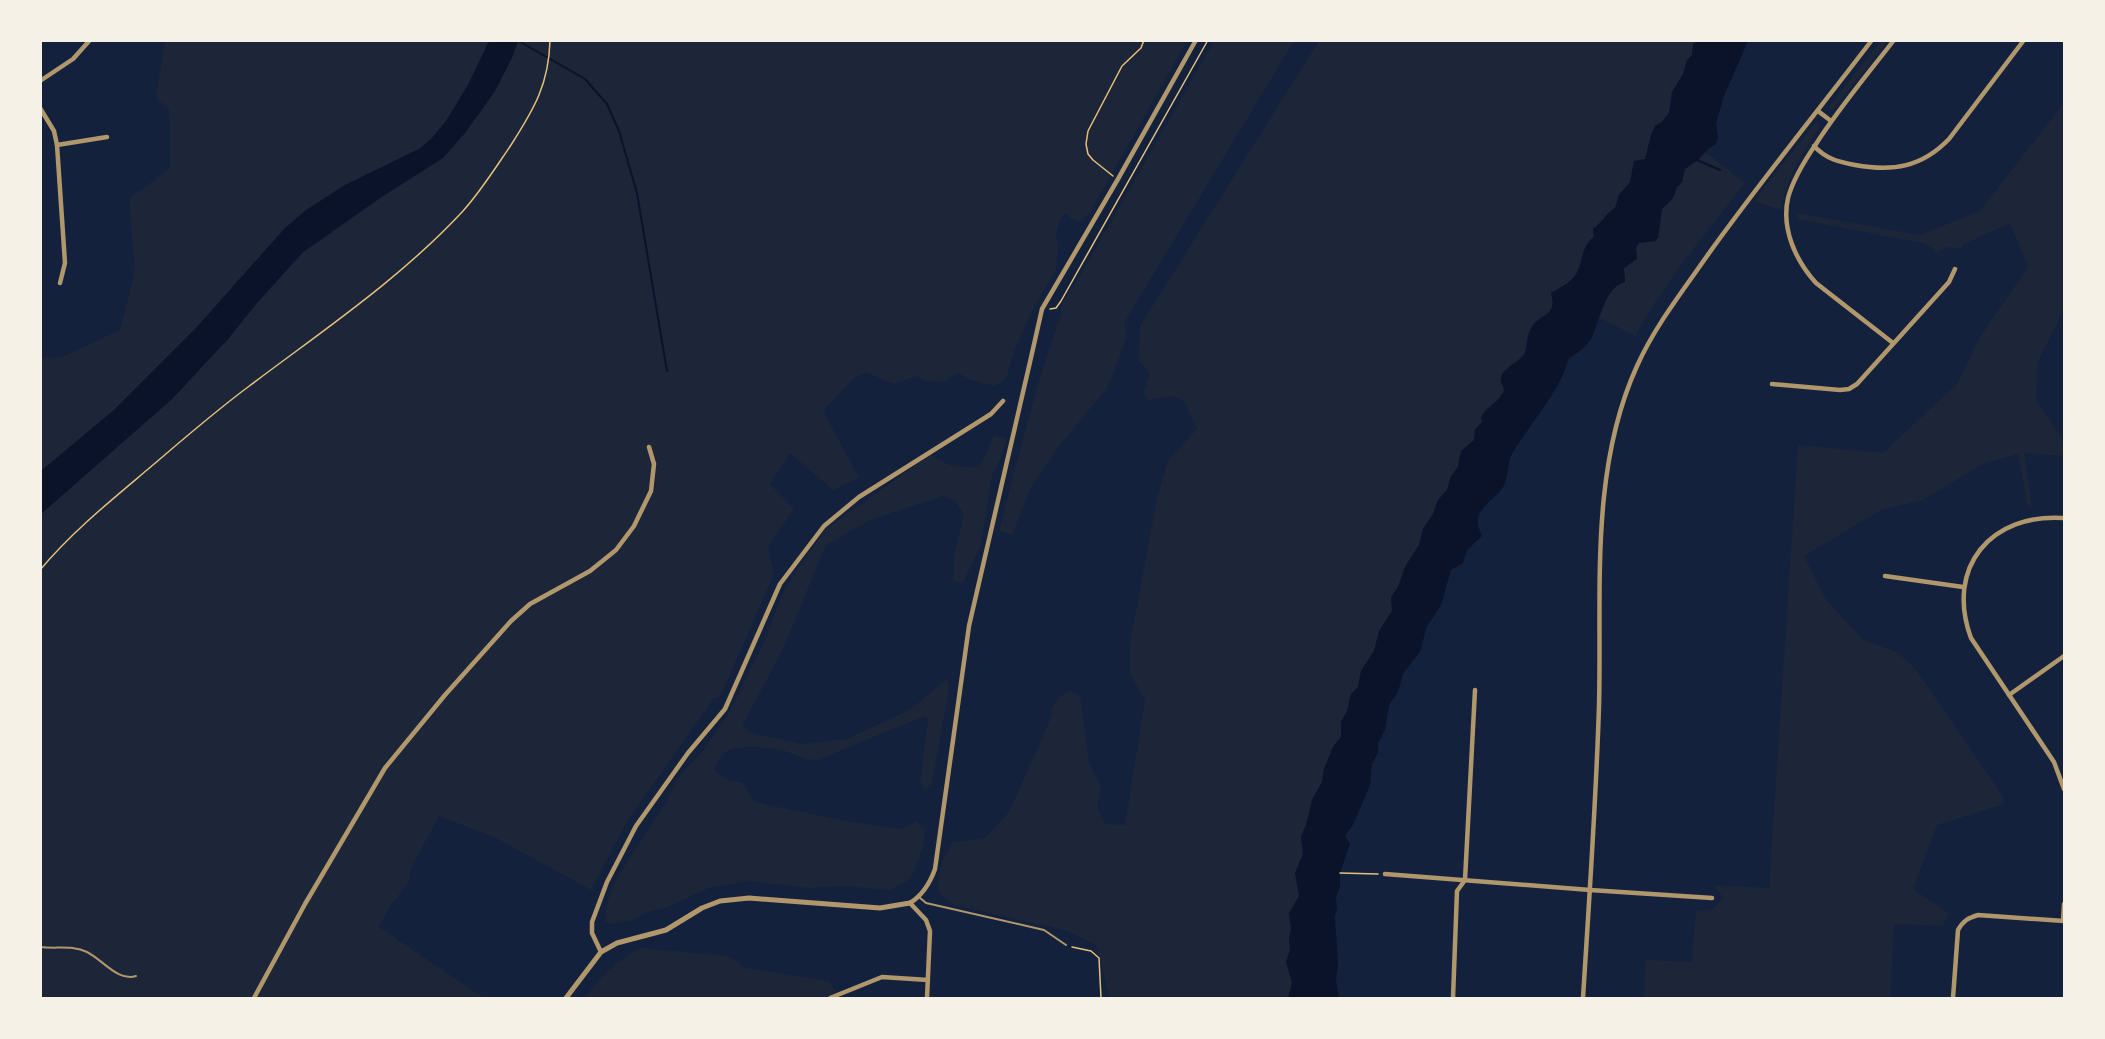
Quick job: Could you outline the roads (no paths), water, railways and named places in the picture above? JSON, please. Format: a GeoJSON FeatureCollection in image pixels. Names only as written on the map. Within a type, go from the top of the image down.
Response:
{"type":"FeatureCollection","features":[{"type":"Feature","properties":{"kind":"street"},"geometry":{"type":"LineString","coordinates":[[40,81],[73,59],[90,40]]}},
{"type":"Feature","properties":{"kind":"street"},"geometry":{"type":"LineString","coordinates":[[566,999],[601,951],[617,943],[666,930],[702,908],[729,899],[749,898],[880,908],[910,903],[919,897],[930,881],[935,869],[969,626],[1042,309],[1196,40]]}},
{"type":"Feature","properties":{"kind":"street"},"geometry":{"type":"LineString","coordinates":[[1583,999],[1597,777],[1603,503],[1623,404],[1636,368],[1661,320],[1735,216],[1872,40]]}},
{"type":"Feature","properties":{"kind":"street"},"geometry":{"type":"LineString","coordinates":[[1893,343],[1816,283],[1795,252],[1787,225],[1788,199],[1805,160],[1831,121],[1894,40]]}},
{"type":"Feature","properties":{"kind":"street"},"geometry":{"type":"LineString","coordinates":[[1814,146],[1833,161],[1874,168],[1904,166],[1923,159],[1937,151],[1949,139],[2024,40]]}},
{"type":"Feature","properties":{"kind":"street"},"geometry":{"type":"LineString","coordinates":[[40,108],[54,131],[57,145],[64,263],[60,283]]}},
{"type":"Feature","properties":{"kind":"street"},"geometry":{"type":"LineString","coordinates":[[1818,111],[1831,121]]}},
{"type":"Feature","properties":{"kind":"street"},"geometry":{"type":"LineString","coordinates":[[57,145],[107,137]]}},
{"type":"Feature","properties":{"kind":"street"},"geometry":{"type":"LineString","coordinates":[[1772,384],[1840,390],[1849,389],[1857,384],[1949,282],[1955,269]]}},
{"type":"Feature","properties":{"kind":"street"},"geometry":{"type":"LineString","coordinates":[[601,951],[592,933],[592,922],[607,882],[636,826],[688,753],[725,709],[780,584],[824,526],[859,497],[991,414],[1003,401]]}},
{"type":"Feature","properties":{"kind":"street"},"geometry":{"type":"LineString","coordinates":[[254,999],[305,904],[385,768],[511,621],[530,604],[590,571],[616,550],[634,526],[651,492],[654,464],[649,447]]}},
{"type":"Feature","properties":{"kind":"street"},"geometry":{"type":"LineString","coordinates":[[2064,518],[2032,519],[2011,525],[1998,533],[1978,553],[1963,587],[1963,613],[1971,638],[2054,762],[2064,789]]}},
{"type":"Feature","properties":{"kind":"street"},"geometry":{"type":"LineString","coordinates":[[1886,576],[1963,587]]}},
{"type":"Feature","properties":{"kind":"street"},"geometry":{"type":"LineString","coordinates":[[2009,695],[2064,657]]}},
{"type":"Feature","properties":{"kind":"street"},"geometry":{"type":"LineString","coordinates":[[1453,999],[1457,891],[1465,880],[1475,690]]}},
{"type":"Feature","properties":{"kind":"street"},"geometry":{"type":"LineString","coordinates":[[1385,874],[1590,891],[1712,898]]}},
{"type":"Feature","properties":{"kind":"street"},"geometry":{"type":"LineString","coordinates":[[910,903],[921,912],[929,925],[927,999]]}},
{"type":"Feature","properties":{"kind":"street"},"geometry":{"type":"LineString","coordinates":[[1953,999],[1958,930],[1962,923],[1978,915],[2064,921],[2064,904]]}},
{"type":"Feature","properties":{"kind":"street"},"geometry":{"type":"LineString","coordinates":[[830,999],[882,977],[928,980]]}},
{"type":"Feature","properties":{"kind":"lane"},"geometry":{"type":"LineString","coordinates":[[919,897],[926,903],[1044,930],[1066,945]]}},
{"type":"Feature","properties":{"kind":"lane"},"geometry":{"type":"LineString","coordinates":[[40,948],[76,949],[87,952],[122,976],[130,978],[136,976]]}},
{"type":"Feature","properties":{"kind":"waterway"},"geometry":{"type":"LineString","coordinates":[[517,40],[585,79],[607,104],[619,131],[637,193],[667,371]]}},
{"type":"Feature","properties":{"kind":"waterway"},"geometry":{"type":"LineString","coordinates":[[1695,159],[1720,170]]}}]}
